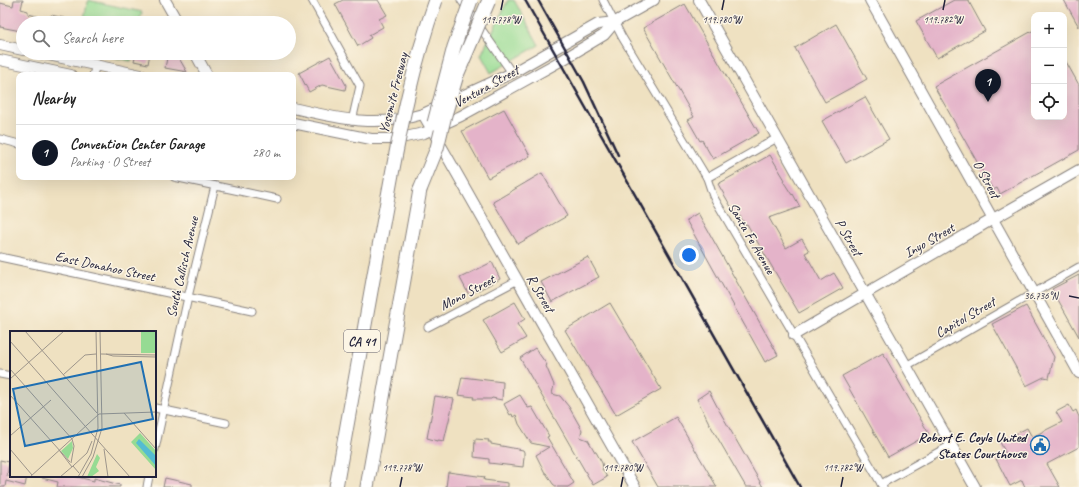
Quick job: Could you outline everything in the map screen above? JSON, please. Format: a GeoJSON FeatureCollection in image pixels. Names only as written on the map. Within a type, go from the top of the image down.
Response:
{"type":"FeatureCollection","features":[{"type":"Feature","properties":{"kind":"highway","name":"Yosemite Freeway"},"geometry":{"type":"LineString","coordinates":[[336,487],[407,96],[419,51],[436,0]]}},
{"type":"Feature","properties":{"kind":"highway","name":"CA 41"},"geometry":{"type":"LineString","coordinates":[[367,487],[419,196],[441,93],[454,47],[471,0]]}},
{"type":"Feature","properties":{"kind":"highway"},"geometry":{"type":"LineString","coordinates":[[419,196],[437,148],[445,115],[458,75],[489,0]]}},
{"type":"Feature","properties":{"kind":"main road"},"geometry":{"type":"LineString","coordinates":[[165,0],[174,16]]}},
{"type":"Feature","properties":{"kind":"main road","name":"Ventura Street"},"geometry":{"type":"LineString","coordinates":[[296,124],[358,137],[380,139],[396,139],[432,130],[461,116],[604,35],[615,22],[654,0]]}},
{"type":"Feature","properties":{"kind":"main road","name":"P Street"},"geometry":{"type":"LineString","coordinates":[[699,0],[975,487]]}},
{"type":"Feature","properties":{"kind":"main road","name":"O Street"},"geometry":{"type":"LineString","coordinates":[[870,0],[1079,373]]}},
{"type":"Feature","properties":{"kind":"main road","name":"Ventura Street"},"geometry":{"type":"LineString","coordinates":[[296,109],[352,121],[391,121],[423,114],[512,72],[598,24],[615,22]]}},
{"type":"Feature","properties":{"kind":"main road"},"geometry":{"type":"LineString","coordinates":[[0,45],[16,48]]}},
{"type":"Feature","properties":{"kind":"main road"},"geometry":{"type":"LineString","coordinates":[[0,60],[57,72]]}},
{"type":"Feature","properties":{"kind":"main road"},"geometry":{"type":"LineString","coordinates":[[62,60],[94,70],[113,72]]}},
{"type":"Feature","properties":{"kind":"main road"},"geometry":{"type":"LineString","coordinates":[[199,60],[205,72]]}},
{"type":"Feature","properties":{"kind":"main road","name":"R Street"},"geometry":{"type":"LineString","coordinates":[[423,114],[635,487]]}},
{"type":"Feature","properties":{"kind":"main road","name":"Inyo Street"},"geometry":{"type":"LineString","coordinates":[[794,335],[993,218],[1079,170]]}},
{"type":"Feature","properties":{"kind":"street"},"geometry":{"type":"LineString","coordinates":[[312,0],[360,86],[352,121]]}},
{"type":"Feature","properties":{"kind":"street"},"geometry":{"type":"LineString","coordinates":[[461,0],[512,72]]}},
{"type":"Feature","properties":{"kind":"street","name":"Santa Fe Avenue"},"geometry":{"type":"LineString","coordinates":[[603,0],[622,38],[707,178],[713,196],[882,485]]}},
{"type":"Feature","properties":{"kind":"street"},"geometry":{"type":"LineString","coordinates":[[707,178],[777,138]]}},
{"type":"Feature","properties":{"kind":"street"},"geometry":{"type":"LineString","coordinates":[[0,140],[16,143]]}},
{"type":"Feature","properties":{"kind":"street"},"geometry":{"type":"LineString","coordinates":[[187,180],[277,199]]}},
{"type":"Feature","properties":{"kind":"street","name":"South Callisch Avenue"},"geometry":{"type":"LineString","coordinates":[[156,444],[214,186]]}},
{"type":"Feature","properties":{"kind":"street","name":"East Donahoo Street"},"geometry":{"type":"LineString","coordinates":[[0,257],[252,311]]}},
{"type":"Feature","properties":{"kind":"street","name":"Capitol Street"},"geometry":{"type":"LineString","coordinates":[[906,366],[1079,267]]}},
{"type":"Feature","properties":{"kind":"street","name":"Mono Street"},"geometry":{"type":"LineString","coordinates":[[428,328],[518,280]]}},
{"type":"Feature","properties":{"kind":"street"},"geometry":{"type":"LineString","coordinates":[[0,374],[10,376]]}},
{"type":"Feature","properties":{"kind":"street"},"geometry":{"type":"LineString","coordinates":[[156,408],[226,423]]}},
{"type":"Feature","properties":{"kind":"street"},"geometry":{"type":"LineString","coordinates":[[882,485],[951,445]]}},
{"type":"Feature","properties":{"kind":"street"},"geometry":{"type":"LineString","coordinates":[[147,487],[149,477]]}},
{"type":"Feature","properties":{"kind":"green space"},"geometry":{"type":"Polygon","coordinates":[[[88,0],[142,12],[141,16],[85,16],[88,0]]]}},
{"type":"Feature","properties":{"kind":"green space"},"geometry":{"type":"Polygon","coordinates":[[[508,0],[514,0],[539,45],[491,73],[481,55],[508,0]]]}},
{"type":"Feature","properties":{"kind":"building"},"geometry":{"type":"Polygon","coordinates":[[[14,0],[23,0],[21,9],[28,11],[28,14],[37,16],[16,16],[16,30],[0,27],[0,3],[13,6],[14,0]]]}},
{"type":"Feature","properties":{"kind":"building"},"geometry":{"type":"Polygon","coordinates":[[[343,0],[378,0],[387,15],[379,19],[383,27],[369,35],[371,38],[358,46],[335,4],[343,0]]]}},
{"type":"Feature","properties":{"kind":"building"},"geometry":{"type":"Polygon","coordinates":[[[954,0],[968,0],[985,31],[937,58],[916,21],[954,0]]]}},
{"type":"Feature","properties":{"kind":"building"},"geometry":{"type":"Polygon","coordinates":[[[1064,0],[1079,0],[1079,27],[1064,0]]]}},
{"type":"Feature","properties":{"kind":"building"},"geometry":{"type":"Polygon","coordinates":[[[685,4],[759,133],[713,159],[702,140],[700,141],[688,120],[694,117],[643,28],[685,4]]]}},
{"type":"Feature","properties":{"kind":"building"},"geometry":{"type":"Polygon","coordinates":[[[836,24],[867,79],[825,102],[795,48],[836,24]]]}},
{"type":"Feature","properties":{"kind":"building"},"geometry":{"type":"Polygon","coordinates":[[[1031,32],[1031,120],[1067,120],[1067,63],[1079,85],[1079,150],[1000,194],[997,188],[993,190],[934,86],[1031,32]]]}},
{"type":"Feature","properties":{"kind":"building"},"geometry":{"type":"Polygon","coordinates":[[[330,56],[346,85],[345,90],[322,85],[309,92],[299,73],[330,56]]]}},
{"type":"Feature","properties":{"kind":"building"},"geometry":{"type":"Polygon","coordinates":[[[134,60],[149,60],[148,64],[134,60]]]}},
{"type":"Feature","properties":{"kind":"building"},"geometry":{"type":"Polygon","coordinates":[[[167,60],[180,60],[187,72],[165,68],[167,60]]]}},
{"type":"Feature","properties":{"kind":"building"},"geometry":{"type":"Polygon","coordinates":[[[865,97],[889,139],[846,163],[822,121],[865,97]]]}},
{"type":"Feature","properties":{"kind":"building"},"geometry":{"type":"Polygon","coordinates":[[[504,109],[530,156],[488,178],[462,131],[504,109]]]}},
{"type":"Feature","properties":{"kind":"building"},"geometry":{"type":"Polygon","coordinates":[[[770,155],[785,180],[783,181],[792,195],[793,194],[800,207],[769,218],[786,248],[802,239],[809,251],[805,253],[821,281],[834,273],[843,288],[799,313],[747,224],[745,225],[740,216],[737,217],[718,184],[770,155]]]}},
{"type":"Feature","properties":{"kind":"building"},"geometry":{"type":"Polygon","coordinates":[[[542,173],[567,216],[518,244],[493,202],[542,173]]]}},
{"type":"Feature","properties":{"kind":"building"},"geometry":{"type":"Polygon","coordinates":[[[698,213],[778,355],[765,362],[686,220],[698,213]]]}},
{"type":"Feature","properties":{"kind":"building"},"geometry":{"type":"Polygon","coordinates":[[[588,257],[599,277],[552,302],[541,282],[588,257]]]}},
{"type":"Feature","properties":{"kind":"building"},"geometry":{"type":"Polygon","coordinates":[[[492,262],[500,279],[469,295],[460,278],[492,262]]]}},
{"type":"Feature","properties":{"kind":"building"},"geometry":{"type":"Polygon","coordinates":[[[1079,275],[1079,337],[1052,289],[1079,275]]]}},
{"type":"Feature","properties":{"kind":"building"},"geometry":{"type":"Polygon","coordinates":[[[515,302],[525,319],[517,324],[526,338],[502,352],[483,320],[515,302]]]}},
{"type":"Feature","properties":{"kind":"building"},"geometry":{"type":"Polygon","coordinates":[[[610,303],[661,389],[616,415],[565,330],[610,303]]]}},
{"type":"Feature","properties":{"kind":"building"},"geometry":{"type":"Polygon","coordinates":[[[1026,306],[1054,357],[1049,378],[1044,377],[1026,386],[992,324],[1026,306]]]}},
{"type":"Feature","properties":{"kind":"building"},"geometry":{"type":"Polygon","coordinates":[[[535,348],[547,365],[546,366],[554,385],[552,394],[560,396],[569,407],[582,430],[580,437],[588,440],[602,463],[602,469],[607,477],[593,485],[520,358],[535,348]]]}},
{"type":"Feature","properties":{"kind":"building"},"geometry":{"type":"Polygon","coordinates":[[[883,353],[929,434],[888,457],[842,376],[883,353]]]}},
{"type":"Feature","properties":{"kind":"building"},"geometry":{"type":"Polygon","coordinates":[[[462,377],[503,382],[502,400],[492,398],[473,399],[474,397],[458,395],[462,377]]]}},
{"type":"Feature","properties":{"kind":"building"},"geometry":{"type":"Polygon","coordinates":[[[709,391],[763,487],[746,487],[709,423],[697,399],[709,391]]]}},
{"type":"Feature","properties":{"kind":"building"},"geometry":{"type":"Polygon","coordinates":[[[520,395],[528,408],[532,407],[549,436],[547,437],[574,483],[568,487],[557,487],[553,484],[545,473],[536,455],[549,447],[531,443],[519,424],[516,415],[513,417],[512,414],[510,415],[504,404],[520,395]]]}},
{"type":"Feature","properties":{"kind":"building"},"geometry":{"type":"Polygon","coordinates":[[[435,396],[454,399],[444,441],[427,438],[435,396]]]}},
{"type":"Feature","properties":{"kind":"building","name":"Robert E. Coyle United States Courthouse"},"geometry":{"type":"Polygon","coordinates":[[[1069,405],[1073,412],[1076,410],[1079,417],[1079,447],[1047,464],[1060,487],[1025,487],[1022,480],[1010,486],[996,459],[1006,454],[1000,442],[1027,428],[1032,437],[1062,422],[1056,412],[1069,405]]]}},
{"type":"Feature","properties":{"kind":"building"},"geometry":{"type":"Polygon","coordinates":[[[676,417],[717,487],[658,487],[632,442],[676,417]]]}},
{"type":"Feature","properties":{"kind":"building"},"geometry":{"type":"Polygon","coordinates":[[[475,439],[489,440],[488,442],[491,442],[491,444],[523,450],[523,467],[489,463],[489,459],[474,457],[475,439]]]}},
{"type":"Feature","properties":{"kind":"building"},"geometry":{"type":"Polygon","coordinates":[[[0,460],[9,462],[7,476],[27,477],[25,486],[6,481],[5,487],[0,487],[0,460]]]}},
{"type":"Feature","properties":{"kind":"building"},"geometry":{"type":"Polygon","coordinates":[[[448,472],[485,477],[484,480],[508,483],[508,487],[446,487],[448,472]]]}},
{"type":"Feature","properties":{"kind":"building"},"geometry":{"type":"Polygon","coordinates":[[[77,477],[94,481],[94,478],[120,485],[120,487],[57,487],[58,482],[42,478],[77,477]]]}},
{"type":"Feature","properties":{"kind":"building"},"geometry":{"type":"Polygon","coordinates":[[[165,478],[192,484],[192,487],[163,487],[165,478]]]}},
{"type":"Feature","properties":{"kind":"railway"},"geometry":{"type":"LineString","coordinates":[[525,0],[800,487]]}},
{"type":"Feature","properties":{"kind":"railway"},"geometry":{"type":"LineString","coordinates":[[538,0],[584,82],[618,155]]}},
{"type":"Feature","properties":{"kind":"place","name":"Convention Center Garage"},"geometry":{"type":"Point","coordinates":[988,102]}},
{"type":"Feature","properties":{"kind":"place","name":"Robert E. Coyle United States Courthouse"},"geometry":{"type":"Point","coordinates":[1040,445]}}]}
